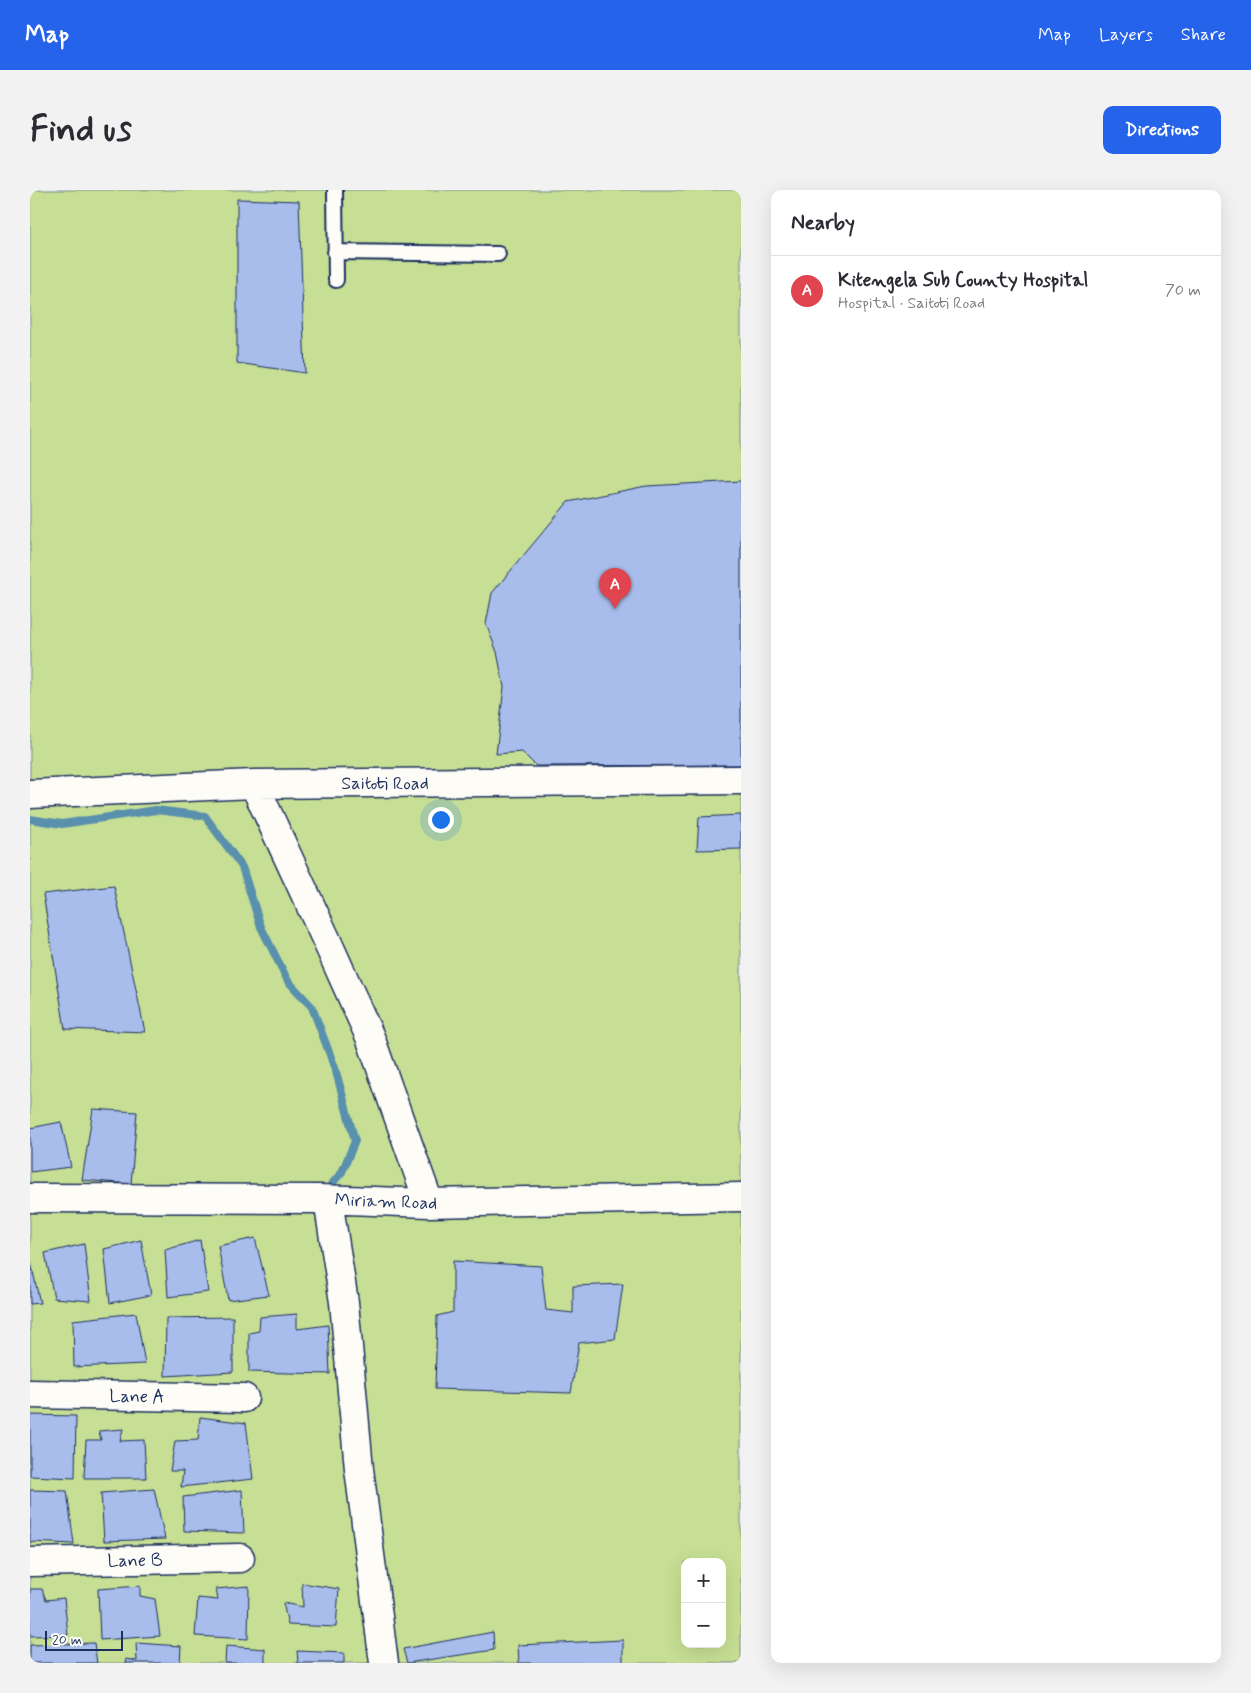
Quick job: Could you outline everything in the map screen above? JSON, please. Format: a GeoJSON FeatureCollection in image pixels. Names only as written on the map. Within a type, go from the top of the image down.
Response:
{"type":"FeatureCollection","features":[{"type":"Feature","properties":{"kind":"street","name":"Saitoti Road"},"geometry":{"type":"LineString","coordinates":[[30,794],[254,784],[741,780]]}},
{"type":"Feature","properties":{"kind":"street"},"geometry":{"type":"LineString","coordinates":[[254,784],[370,1037],[429,1203]]}},
{"type":"Feature","properties":{"kind":"street","name":"Miriam Road"},"geometry":{"type":"LineString","coordinates":[[30,1198],[328,1200],[429,1203],[741,1197]]}},
{"type":"Feature","properties":{"kind":"street"},"geometry":{"type":"LineString","coordinates":[[328,1200],[344,1302],[359,1469],[384,1663]]}},
{"type":"Feature","properties":{"kind":"street","name":"Lane A"},"geometry":{"type":"LineString","coordinates":[[30,1394],[244,1398]]}},
{"type":"Feature","properties":{"kind":"street","name":"Lane B"},"geometry":{"type":"LineString","coordinates":[[30,1562],[240,1558]]}},
{"type":"Feature","properties":{"kind":"lane"},"geometry":{"type":"LineString","coordinates":[[335,190],[336,280]]}},
{"type":"Feature","properties":{"kind":"lane"},"geometry":{"type":"LineString","coordinates":[[335,252],[498,254]]}},
{"type":"Feature","properties":{"kind":"green space"},"geometry":{"type":"Polygon","coordinates":[[[30,190],[741,190],[741,1663],[30,1663],[30,190]]]}},
{"type":"Feature","properties":{"kind":"building"},"geometry":{"type":"Polygon","coordinates":[[[237,199],[299,201],[305,373],[237,363],[237,199]]]}},
{"type":"Feature","properties":{"kind":"building"},"geometry":{"type":"Polygon","coordinates":[[[741,481],[741,765],[536,766],[522,752],[496,754],[504,687],[497,652],[486,624],[492,593],[568,502],[646,486],[741,481]]]}},
{"type":"Feature","properties":{"kind":"building"},"geometry":{"type":"Polygon","coordinates":[[[741,815],[741,849],[697,850],[699,817],[741,815]]]}},
{"type":"Feature","properties":{"kind":"building"},"geometry":{"type":"Polygon","coordinates":[[[114,886],[145,1032],[65,1029],[43,894],[114,886]]]}},
{"type":"Feature","properties":{"kind":"building"},"geometry":{"type":"Polygon","coordinates":[[[93,1109],[137,1112],[131,1184],[82,1180],[93,1109]]]}},
{"type":"Feature","properties":{"kind":"building"},"geometry":{"type":"Polygon","coordinates":[[[61,1122],[71,1167],[30,1172],[30,1128],[61,1122]]]}},
{"type":"Feature","properties":{"kind":"building"},"geometry":{"type":"Polygon","coordinates":[[[255,1238],[269,1295],[228,1300],[218,1246],[255,1238]]]}},
{"type":"Feature","properties":{"kind":"building"},"geometry":{"type":"Polygon","coordinates":[[[141,1240],[151,1295],[110,1303],[104,1249],[141,1240]]]}},
{"type":"Feature","properties":{"kind":"building"},"geometry":{"type":"Polygon","coordinates":[[[200,1240],[208,1292],[168,1297],[165,1250],[200,1240]]]}},
{"type":"Feature","properties":{"kind":"building"},"geometry":{"type":"Polygon","coordinates":[[[84,1244],[91,1301],[54,1298],[45,1253],[84,1244]]]}},
{"type":"Feature","properties":{"kind":"building"},"geometry":{"type":"Polygon","coordinates":[[[30,1258],[40,1303],[30,1304],[30,1258]]]}},
{"type":"Feature","properties":{"kind":"building"},"geometry":{"type":"Polygon","coordinates":[[[453,1261],[541,1266],[546,1310],[573,1313],[573,1286],[623,1284],[615,1339],[579,1343],[571,1393],[435,1389],[437,1316],[453,1312],[453,1261]]]}},
{"type":"Feature","properties":{"kind":"building"},"geometry":{"type":"Polygon","coordinates":[[[136,1313],[145,1364],[74,1367],[73,1320],[136,1313]]]}},
{"type":"Feature","properties":{"kind":"building"},"geometry":{"type":"Polygon","coordinates":[[[297,1314],[297,1329],[328,1325],[330,1374],[249,1372],[249,1333],[259,1331],[260,1317],[297,1314]]]}},
{"type":"Feature","properties":{"kind":"building"},"geometry":{"type":"Polygon","coordinates":[[[233,1317],[233,1372],[165,1376],[166,1318],[233,1317]]]}},
{"type":"Feature","properties":{"kind":"building"},"geometry":{"type":"Polygon","coordinates":[[[30,1415],[76,1416],[75,1478],[30,1476],[30,1415]]]}},
{"type":"Feature","properties":{"kind":"building"},"geometry":{"type":"Polygon","coordinates":[[[200,1417],[246,1423],[253,1479],[181,1487],[183,1471],[170,1471],[175,1441],[198,1440],[200,1417]]]}},
{"type":"Feature","properties":{"kind":"building"},"geometry":{"type":"Polygon","coordinates":[[[123,1429],[120,1441],[144,1440],[146,1478],[84,1478],[86,1440],[101,1440],[99,1431],[123,1429]]]}},
{"type":"Feature","properties":{"kind":"building"},"geometry":{"type":"Polygon","coordinates":[[[154,1489],[165,1539],[104,1541],[101,1493],[154,1489]]]}},
{"type":"Feature","properties":{"kind":"building"},"geometry":{"type":"Polygon","coordinates":[[[30,1490],[67,1491],[74,1544],[30,1542],[30,1490]]]}},
{"type":"Feature","properties":{"kind":"building"},"geometry":{"type":"Polygon","coordinates":[[[242,1490],[244,1533],[184,1531],[183,1497],[242,1490]]]}},
{"type":"Feature","properties":{"kind":"building"},"geometry":{"type":"Polygon","coordinates":[[[302,1583],[339,1589],[336,1627],[288,1625],[283,1603],[303,1607],[302,1583]]]}},
{"type":"Feature","properties":{"kind":"building"},"geometry":{"type":"Polygon","coordinates":[[[140,1586],[140,1596],[155,1599],[160,1636],[100,1640],[98,1589],[140,1586]]]}},
{"type":"Feature","properties":{"kind":"building"},"geometry":{"type":"Polygon","coordinates":[[[249,1586],[248,1639],[195,1636],[198,1598],[218,1600],[216,1589],[249,1586]]]}},
{"type":"Feature","properties":{"kind":"building"},"geometry":{"type":"Polygon","coordinates":[[[30,1589],[42,1589],[46,1600],[64,1598],[68,1635],[30,1636],[30,1589]]]}},
{"type":"Feature","properties":{"kind":"building"},"geometry":{"type":"Polygon","coordinates":[[[493,1632],[494,1650],[407,1663],[403,1649],[493,1632]]]}},
{"type":"Feature","properties":{"kind":"building"},"geometry":{"type":"Polygon","coordinates":[[[623,1640],[623,1663],[519,1663],[518,1645],[623,1640]]]}},
{"type":"Feature","properties":{"kind":"building"},"geometry":{"type":"Polygon","coordinates":[[[94,1643],[97,1663],[30,1663],[30,1645],[94,1643]]]}},
{"type":"Feature","properties":{"kind":"building"},"geometry":{"type":"Polygon","coordinates":[[[136,1643],[181,1646],[180,1663],[125,1663],[126,1659],[137,1661],[136,1643]]]}},
{"type":"Feature","properties":{"kind":"building"},"geometry":{"type":"Polygon","coordinates":[[[226,1646],[265,1649],[265,1663],[225,1663],[226,1646]]]}},
{"type":"Feature","properties":{"kind":"building"},"geometry":{"type":"Polygon","coordinates":[[[297,1651],[344,1653],[344,1663],[298,1663],[297,1651]]]}},
{"type":"Feature","properties":{"kind":"waterway"},"geometry":{"type":"LineString","coordinates":[[30,819],[62,824],[156,810],[205,816],[242,867],[261,927],[288,981],[312,1007],[335,1068],[355,1141],[342,1172],[325,1192]]}},
{"type":"Feature","properties":{"kind":"place","name":"Kitengela Sub County Hospital"},"geometry":{"type":"Point","coordinates":[615,609]}}]}
